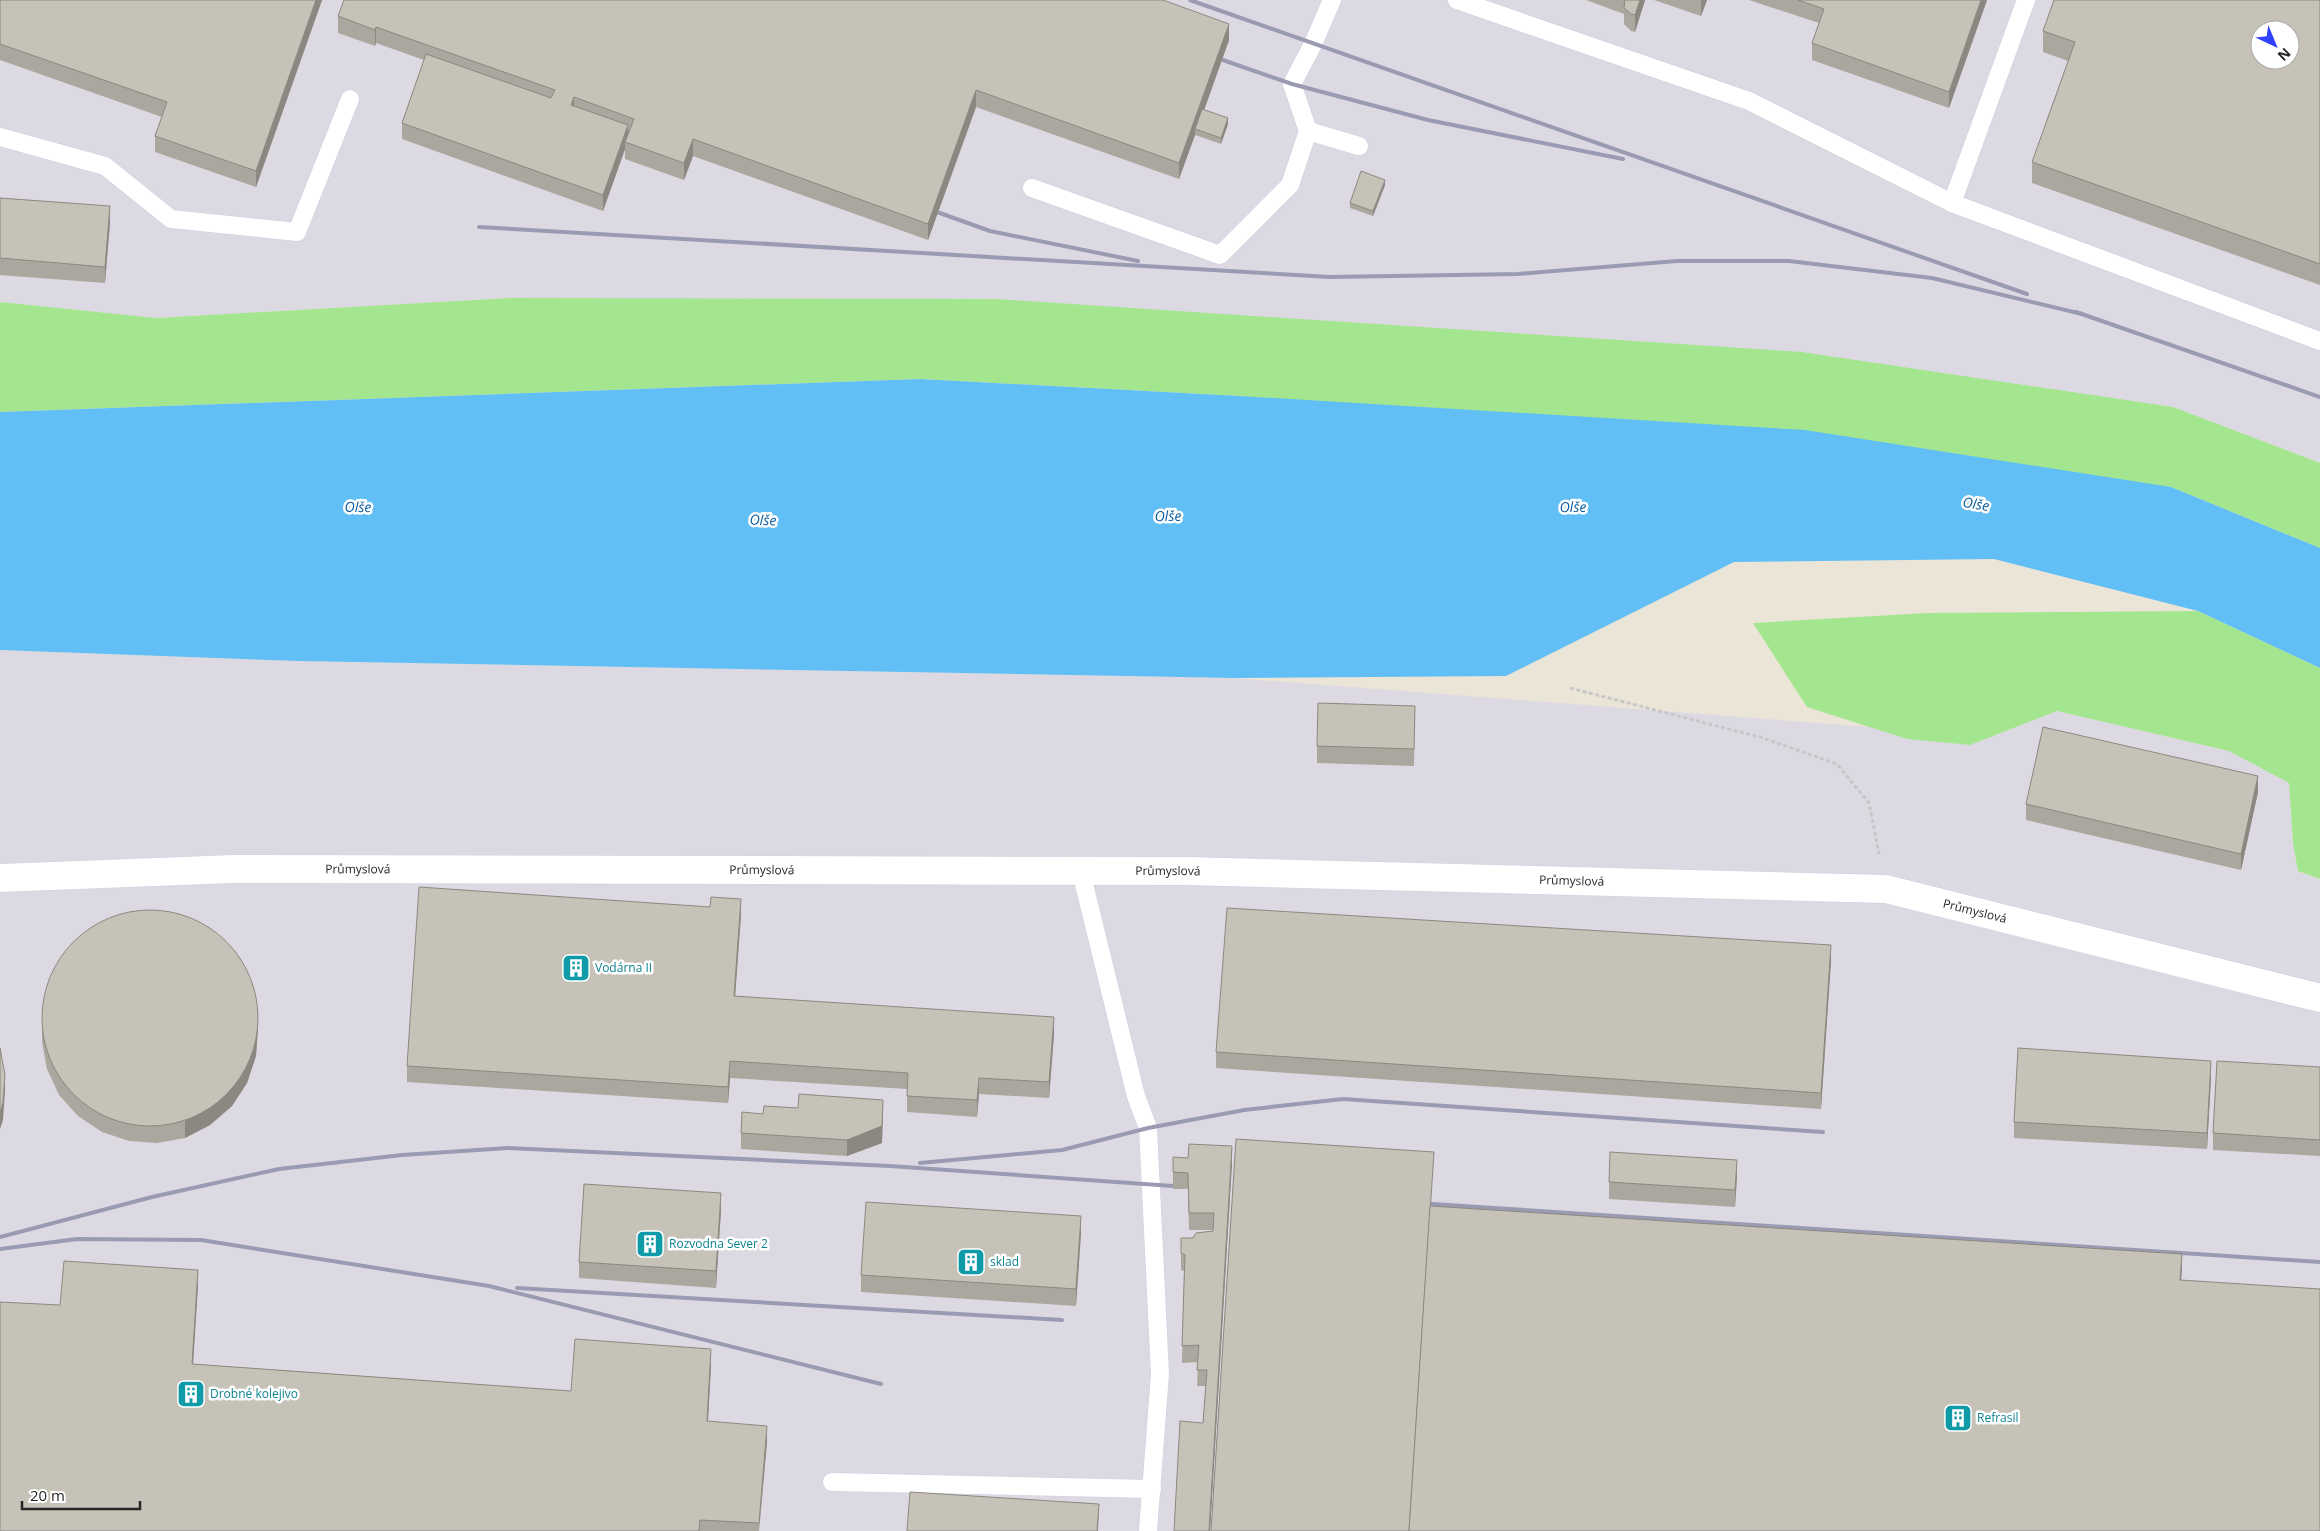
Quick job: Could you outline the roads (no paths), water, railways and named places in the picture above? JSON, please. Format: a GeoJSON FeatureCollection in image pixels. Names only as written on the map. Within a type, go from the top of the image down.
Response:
{"type":"FeatureCollection","features":[{"type":"Feature","properties":{"kind":"street","name":"Průmyslová"},"geometry":{"type":"LineString","coordinates":[[0,878],[234,869],[1187,871],[1886,889],[2320,998]]}},
{"type":"Feature","properties":{"kind":"lane"},"geometry":{"type":"LineString","coordinates":[[1032,188],[1220,254],[1290,185],[1308,131],[1292,84],[1313,44],[1332,0]]}},
{"type":"Feature","properties":{"kind":"lane"},"geometry":{"type":"LineString","coordinates":[[1457,0],[1749,101],[1952,204],[2320,341]]}},
{"type":"Feature","properties":{"kind":"lane"},"geometry":{"type":"LineString","coordinates":[[1952,204],[2026,0]]}},
{"type":"Feature","properties":{"kind":"lane"},"geometry":{"type":"LineString","coordinates":[[0,137],[105,166],[171,219],[297,232],[350,99]]}},
{"type":"Feature","properties":{"kind":"lane"},"geometry":{"type":"LineString","coordinates":[[1308,131],[1359,146]]}},
{"type":"Feature","properties":{"kind":"lane"},"geometry":{"type":"LineString","coordinates":[[1081,872],[1136,1096],[1148,1128],[1160,1374],[1148,1531]]}},
{"type":"Feature","properties":{"kind":"lane"},"geometry":{"type":"LineString","coordinates":[[832,1482],[1152,1489]]}},
{"type":"Feature","properties":{"kind":"water","name":"Olše"},"geometry":{"type":"Polygon","coordinates":[[[920,379],[1805,430],[2171,487],[2320,548],[2320,668],[2198,611],[1994,559],[1734,562],[1506,676],[1234,678],[298,661],[0,650],[0,412],[920,379]]]}},
{"type":"Feature","properties":{"kind":"railway"},"geometry":{"type":"LineString","coordinates":[[1190,0],[2027,294]]}},
{"type":"Feature","properties":{"kind":"railway"},"geometry":{"type":"LineString","coordinates":[[1220,59],[1292,84],[1428,120],[1623,159]]}},
{"type":"Feature","properties":{"kind":"railway"},"geometry":{"type":"LineString","coordinates":[[937,212],[990,231],[1138,261]]}},
{"type":"Feature","properties":{"kind":"railway"},"geometry":{"type":"LineString","coordinates":[[479,227],[1330,277],[1518,274],[1677,261],[1789,261],[1932,278],[2082,314]]}},
{"type":"Feature","properties":{"kind":"railway"},"geometry":{"type":"LineString","coordinates":[[2076,312],[2320,397]]}},
{"type":"Feature","properties":{"kind":"railway"},"geometry":{"type":"LineString","coordinates":[[920,1163],[1062,1150],[1148,1128],[1244,1110],[1343,1099],[1823,1132]]}},
{"type":"Feature","properties":{"kind":"railway"},"geometry":{"type":"LineString","coordinates":[[0,1237],[152,1197],[279,1169],[402,1155],[508,1148],[890,1166],[1187,1187]]}},
{"type":"Feature","properties":{"kind":"railway"},"geometry":{"type":"LineString","coordinates":[[1417,1203],[2320,1262]]}},
{"type":"Feature","properties":{"kind":"railway"},"geometry":{"type":"LineString","coordinates":[[0,1249],[77,1239],[201,1240],[489,1286],[881,1384]]}},
{"type":"Feature","properties":{"kind":"railway"},"geometry":{"type":"LineString","coordinates":[[517,1288],[1062,1320]]}},
{"type":"Feature","properties":{"kind":"place","name":"Vodárna II"},"geometry":{"type":"Point","coordinates":[576,968]}},
{"type":"Feature","properties":{"kind":"place","name":"Rozvodna Sever 2"},"geometry":{"type":"Point","coordinates":[650,1244]}},
{"type":"Feature","properties":{"kind":"place","name":"sklad"},"geometry":{"type":"Point","coordinates":[971,1262]}},
{"type":"Feature","properties":{"kind":"place","name":"Drobné kolejivo"},"geometry":{"type":"Point","coordinates":[191,1394]}},
{"type":"Feature","properties":{"kind":"place","name":"Refrasil"},"geometry":{"type":"Point","coordinates":[1958,1418]}}]}
